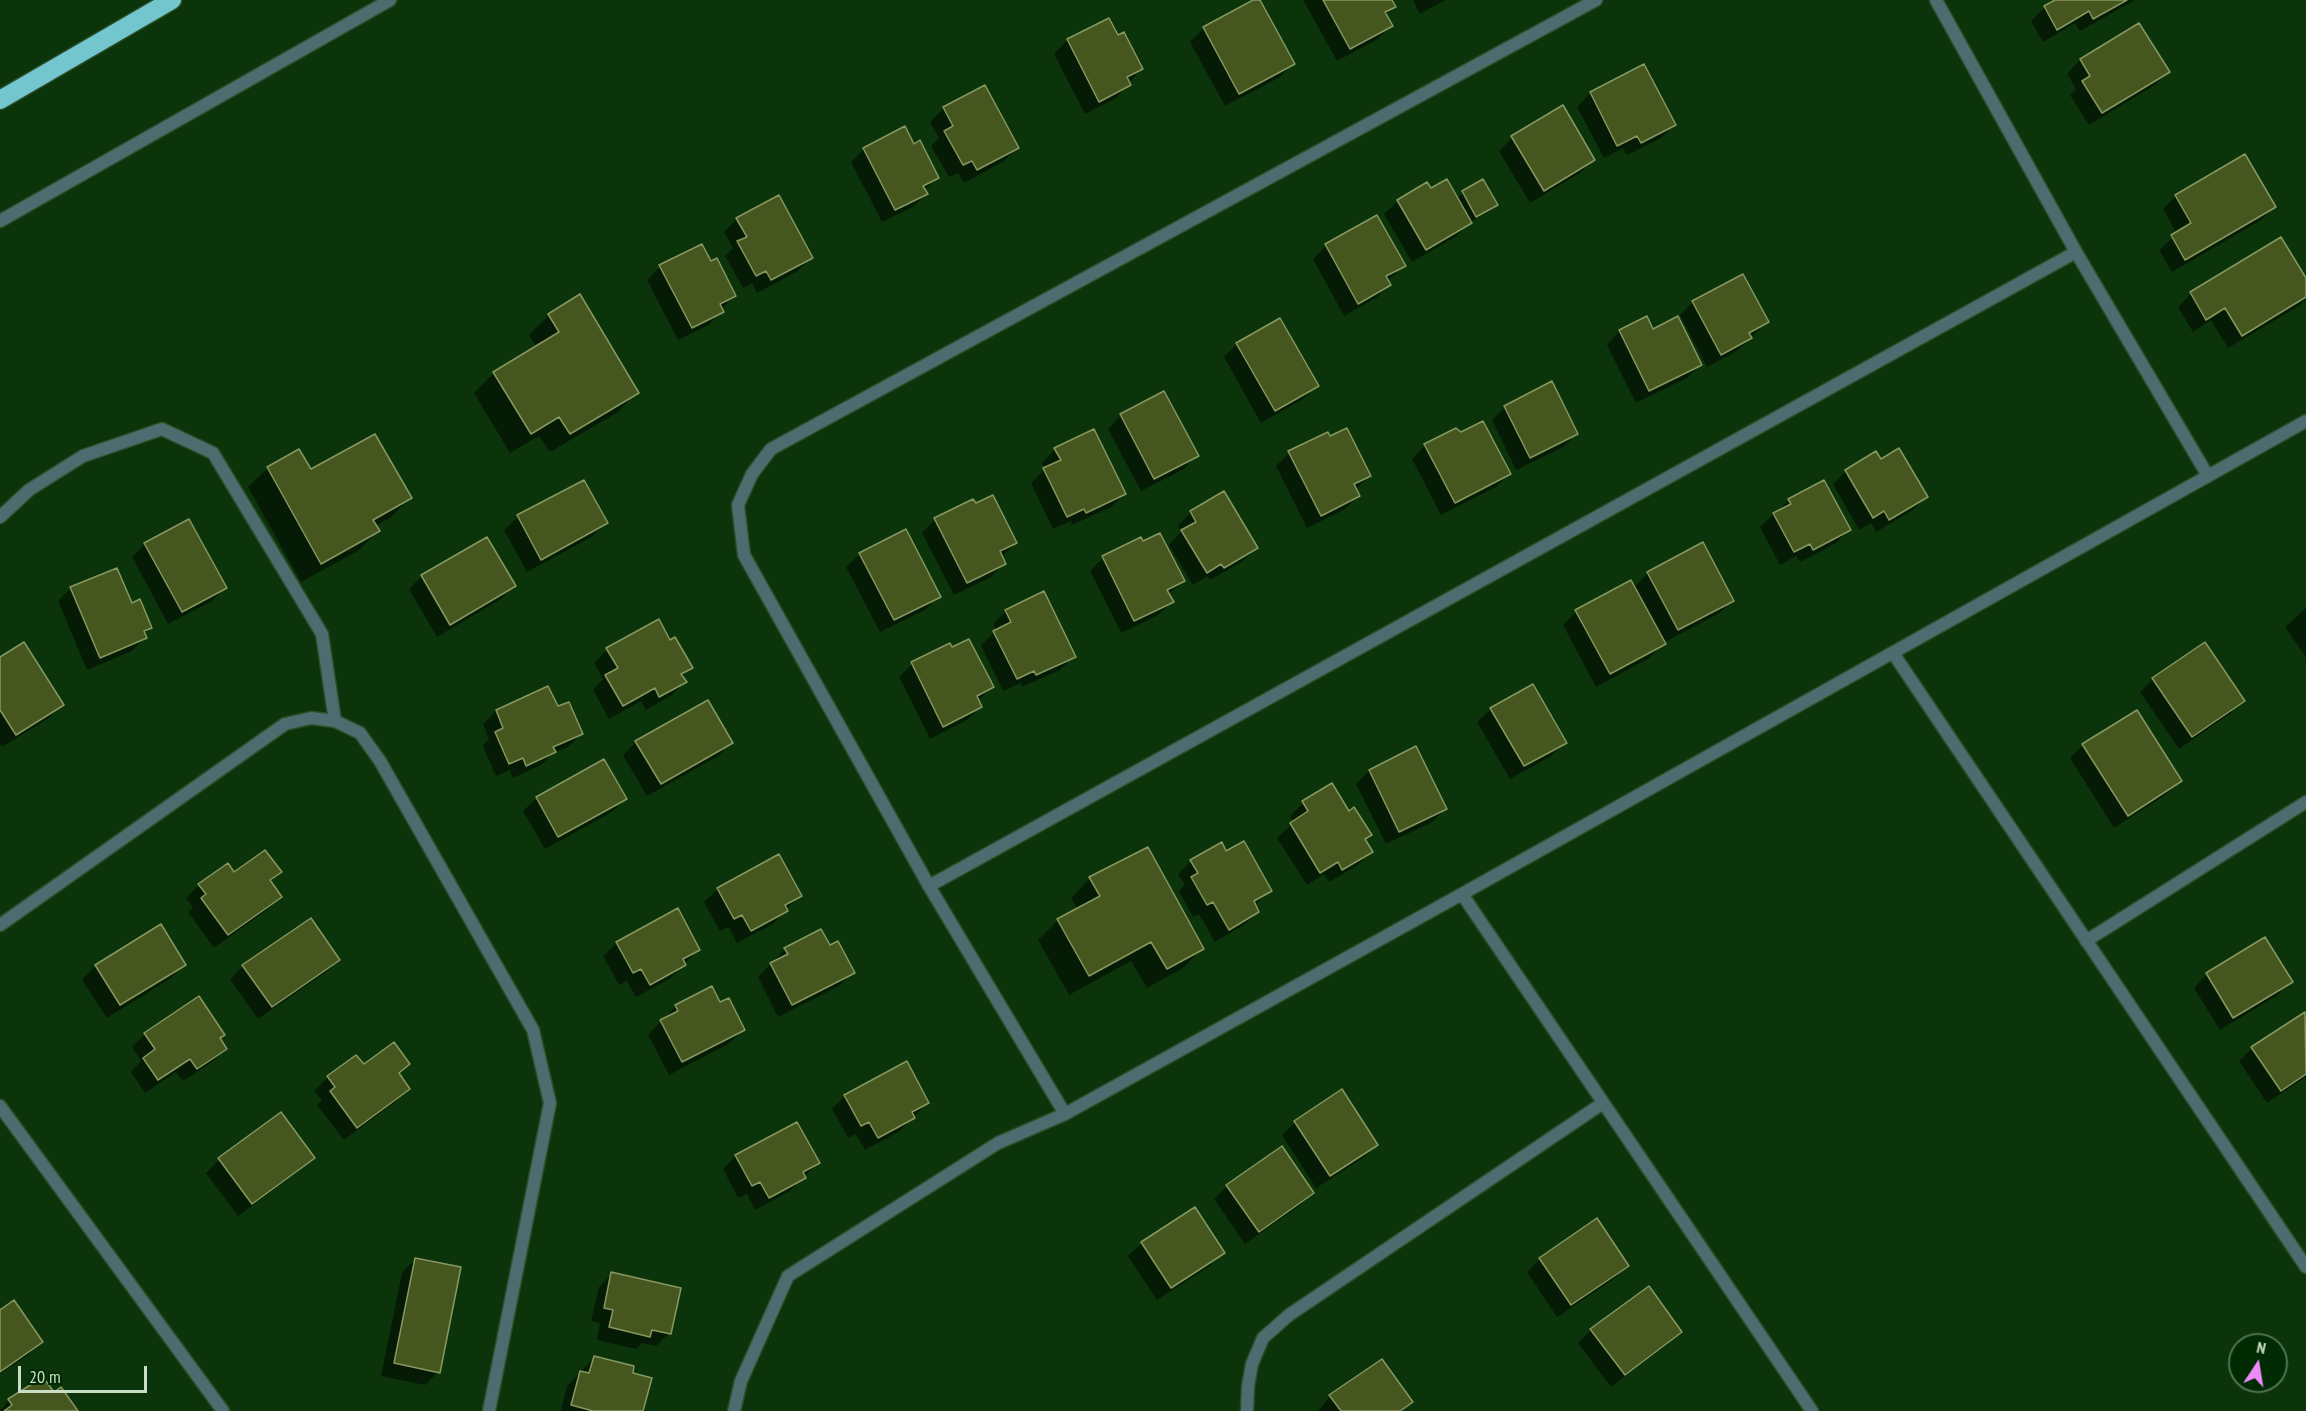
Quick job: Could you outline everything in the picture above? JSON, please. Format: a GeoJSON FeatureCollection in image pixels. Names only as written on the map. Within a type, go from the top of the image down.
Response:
{"type":"FeatureCollection","features":[{"type":"Feature","properties":{"kind":"highway"},"geometry":{"type":"LineString","coordinates":[[0,100],[172,0]]}},
{"type":"Feature","properties":{"kind":"street"},"geometry":{"type":"LineString","coordinates":[[0,221],[390,0]]}},
{"type":"Feature","properties":{"kind":"street"},"geometry":{"type":"LineString","coordinates":[[1065,1114],[929,886],[744,555],[738,505],[752,474],[771,449],[781,443],[1596,0]]}},
{"type":"Feature","properties":{"kind":"street"},"geometry":{"type":"LineString","coordinates":[[1936,0],[2076,252],[2208,476]]}},
{"type":"Feature","properties":{"kind":"street"},"geometry":{"type":"LineString","coordinates":[[929,886],[2076,252]]}},
{"type":"Feature","properties":{"kind":"street"},"geometry":{"type":"LineString","coordinates":[[734,1411],[741,1382],[788,1276],[998,1143],[1065,1114],[2306,421]]}},
{"type":"Feature","properties":{"kind":"street"},"geometry":{"type":"LineString","coordinates":[[0,517],[29,490],[83,456],[162,429],[213,453],[321,634],[334,721]]}},
{"type":"Feature","properties":{"kind":"street"},"geometry":{"type":"LineString","coordinates":[[1893,653],[2306,1267]]}},
{"type":"Feature","properties":{"kind":"street"},"geometry":{"type":"LineString","coordinates":[[0,925],[285,724],[311,718],[334,721],[360,733],[380,761],[533,1030],[550,1102],[489,1411]]}},
{"type":"Feature","properties":{"kind":"street"},"geometry":{"type":"LineString","coordinates":[[2086,940],[2306,801]]}},
{"type":"Feature","properties":{"kind":"street"},"geometry":{"type":"LineString","coordinates":[[1462,894],[1812,1411]]}},
{"type":"Feature","properties":{"kind":"street"},"geometry":{"type":"LineString","coordinates":[[1247,1411],[1250,1375],[1263,1338],[1289,1315],[1603,1103]]}},
{"type":"Feature","properties":{"kind":"street"},"geometry":{"type":"LineString","coordinates":[[0,1106],[223,1411]]}},
{"type":"Feature","properties":{"kind":"building"},"geometry":{"type":"Polygon","coordinates":[[[1253,0],[1260,0],[1295,64],[1239,94],[1203,27],[1253,0]]]}},
{"type":"Feature","properties":{"kind":"building"},"geometry":{"type":"Polygon","coordinates":[[[1323,0],[1392,0],[1396,7],[1385,12],[1393,26],[1350,49],[1323,0]]]}},
{"type":"Feature","properties":{"kind":"building"},"geometry":{"type":"Polygon","coordinates":[[[2055,0],[2127,0],[2093,19],[2089,11],[2057,30],[2044,6],[2055,0]]]}},
{"type":"Feature","properties":{"kind":"building"},"geometry":{"type":"Polygon","coordinates":[[[1109,18],[1118,35],[1124,32],[1143,69],[1127,77],[1131,85],[1099,102],[1067,39],[1109,18]]]}},
{"type":"Feature","properties":{"kind":"building"},"geometry":{"type":"Polygon","coordinates":[[[2139,23],[2170,72],[2102,113],[2082,81],[2090,76],[2080,59],[2139,23]]]}},
{"type":"Feature","properties":{"kind":"building"},"geometry":{"type":"Polygon","coordinates":[[[1644,64],[1676,125],[1641,143],[1637,136],[1617,146],[1590,92],[1644,64]]]}},
{"type":"Feature","properties":{"kind":"building"},"geometry":{"type":"Polygon","coordinates":[[[985,85],[1019,148],[977,170],[972,161],[963,165],[944,131],[953,126],[943,107],[985,85]]]}},
{"type":"Feature","properties":{"kind":"building"},"geometry":{"type":"Polygon","coordinates":[[[1563,105],[1595,160],[1544,191],[1511,136],[1563,105]]]}},
{"type":"Feature","properties":{"kind":"building"},"geometry":{"type":"Polygon","coordinates":[[[905,126],[914,144],[920,140],[939,178],[923,186],[928,194],[895,210],[863,148],[905,126]]]}},
{"type":"Feature","properties":{"kind":"building"},"geometry":{"type":"Polygon","coordinates":[[[2245,154],[2276,207],[2185,260],[2171,235],[2191,223],[2175,195],[2245,154]]]}},
{"type":"Feature","properties":{"kind":"building"},"geometry":{"type":"Polygon","coordinates":[[[1447,179],[1472,223],[1426,250],[1397,200],[1427,182],[1431,188],[1447,179]]]}},
{"type":"Feature","properties":{"kind":"building"},"geometry":{"type":"Polygon","coordinates":[[[1483,179],[1498,205],[1476,217],[1462,191],[1483,179]]]}},
{"type":"Feature","properties":{"kind":"building"},"geometry":{"type":"Polygon","coordinates":[[[779,195],[813,258],[771,280],[766,271],[756,276],[737,241],[747,237],[736,218],[779,195]]]}},
{"type":"Feature","properties":{"kind":"building"},"geometry":{"type":"Polygon","coordinates":[[[1377,215],[1406,266],[1386,276],[1391,285],[1358,304],[1325,244],[1377,215]]]}},
{"type":"Feature","properties":{"kind":"building"},"geometry":{"type":"Polygon","coordinates":[[[2281,237],[2306,278],[2306,297],[2242,336],[2225,308],[2206,320],[2190,292],[2281,237]]]}},
{"type":"Feature","properties":{"kind":"building"},"geometry":{"type":"Polygon","coordinates":[[[702,244],[711,261],[717,258],[736,296],[720,304],[724,312],[692,328],[659,265],[702,244]]]}},
{"type":"Feature","properties":{"kind":"building"},"geometry":{"type":"Polygon","coordinates":[[[1743,274],[1769,322],[1749,333],[1752,338],[1721,355],[1692,301],[1743,274]]]}},
{"type":"Feature","properties":{"kind":"building"},"geometry":{"type":"Polygon","coordinates":[[[580,294],[639,393],[570,434],[559,417],[531,434],[493,372],[559,332],[548,314],[580,294]]]}},
{"type":"Feature","properties":{"kind":"building"},"geometry":{"type":"Polygon","coordinates":[[[1647,316],[1653,329],[1678,316],[1702,365],[1649,391],[1619,330],[1647,316]]]}},
{"type":"Feature","properties":{"kind":"building"},"geometry":{"type":"Polygon","coordinates":[[[1280,318],[1319,386],[1275,411],[1236,343],[1280,318]]]}},
{"type":"Feature","properties":{"kind":"building"},"geometry":{"type":"Polygon","coordinates":[[[1552,381],[1578,434],[1530,458],[1504,406],[1552,381]]]}},
{"type":"Feature","properties":{"kind":"building"},"geometry":{"type":"Polygon","coordinates":[[[1164,391],[1199,456],[1154,479],[1120,414],[1164,391]]]}},
{"type":"Feature","properties":{"kind":"building"},"geometry":{"type":"Polygon","coordinates":[[[1483,421],[1511,474],[1455,503],[1424,444],[1456,428],[1461,432],[1483,421]]]}},
{"type":"Feature","properties":{"kind":"building"},"geometry":{"type":"Polygon","coordinates":[[[1347,428],[1371,476],[1354,484],[1360,496],[1321,516],[1288,451],[1328,432],[1330,436],[1347,428]]]}},
{"type":"Feature","properties":{"kind":"building"},"geometry":{"type":"Polygon","coordinates":[[[1094,429],[1126,494],[1086,513],[1084,509],[1067,517],[1043,468],[1061,460],[1054,448],[1094,429]]]}},
{"type":"Feature","properties":{"kind":"building"},"geometry":{"type":"Polygon","coordinates":[[[375,434],[412,498],[373,520],[380,531],[321,564],[267,467],[299,449],[311,469],[375,434]]]}},
{"type":"Feature","properties":{"kind":"building"},"geometry":{"type":"Polygon","coordinates":[[[1899,448],[1928,497],[1889,520],[1884,511],[1873,518],[1845,470],[1876,451],[1881,459],[1899,448]]]}},
{"type":"Feature","properties":{"kind":"building"},"geometry":{"type":"Polygon","coordinates":[[[584,480],[608,523],[541,560],[517,515],[584,480]]]}},
{"type":"Feature","properties":{"kind":"building"},"geometry":{"type":"Polygon","coordinates":[[[1824,480],[1851,530],[1813,550],[1810,544],[1794,552],[1773,513],[1791,504],[1788,499],[1824,480]]]}},
{"type":"Feature","properties":{"kind":"building"},"geometry":{"type":"Polygon","coordinates":[[[1224,491],[1258,548],[1224,568],[1221,564],[1207,573],[1181,530],[1196,522],[1190,511],[1224,491]]]}},
{"type":"Feature","properties":{"kind":"building"},"geometry":{"type":"Polygon","coordinates":[[[993,495],[1017,543],[1000,551],[1006,564],[967,583],[934,518],[973,499],[976,503],[993,495]]]}},
{"type":"Feature","properties":{"kind":"building"},"geometry":{"type":"Polygon","coordinates":[[[189,519],[227,588],[182,612],[144,543],[189,519]]]}},
{"type":"Feature","properties":{"kind":"building"},"geometry":{"type":"Polygon","coordinates":[[[906,529],[941,597],[894,620],[859,553],[906,529]]]}},
{"type":"Feature","properties":{"kind":"building"},"geometry":{"type":"Polygon","coordinates":[[[1160,533],[1185,581],[1167,590],[1174,602],[1134,621],[1102,556],[1141,537],[1143,541],[1160,533]]]}},
{"type":"Feature","properties":{"kind":"building"},"geometry":{"type":"Polygon","coordinates":[[[487,537],[516,586],[450,625],[421,575],[487,537]]]}},
{"type":"Feature","properties":{"kind":"building"},"geometry":{"type":"Polygon","coordinates":[[[1703,542],[1734,601],[1678,630],[1647,572],[1703,542]]]}},
{"type":"Feature","properties":{"kind":"building"},"geometry":{"type":"Polygon","coordinates":[[[117,568],[132,603],[140,599],[152,628],[144,631],[147,638],[100,658],[70,587],[117,568]]]}},
{"type":"Feature","properties":{"kind":"building"},"geometry":{"type":"Polygon","coordinates":[[[1631,580],[1666,644],[1610,674],[1575,610],[1631,580]]]}},
{"type":"Feature","properties":{"kind":"building"},"geometry":{"type":"Polygon","coordinates":[[[1044,591],[1076,657],[1036,675],[1034,671],[1017,679],[993,631],[1011,622],[1005,610],[1044,591]]]}},
{"type":"Feature","properties":{"kind":"building"},"geometry":{"type":"Polygon","coordinates":[[[659,619],[670,640],[675,637],[693,668],[681,674],[687,682],[659,697],[655,688],[623,706],[605,675],[618,668],[606,648],[659,619]]]}},
{"type":"Feature","properties":{"kind":"building"},"geometry":{"type":"Polygon","coordinates":[[[969,639],[994,687],[977,696],[982,707],[943,727],[911,662],[950,643],[952,647],[969,639]]]}},
{"type":"Feature","properties":{"kind":"building"},"geometry":{"type":"Polygon","coordinates":[[[24,642],[64,705],[16,735],[0,710],[0,657],[24,642]]]}},
{"type":"Feature","properties":{"kind":"building"},"geometry":{"type":"Polygon","coordinates":[[[2205,642],[2245,701],[2192,737],[2152,678],[2205,642]]]}},
{"type":"Feature","properties":{"kind":"building"},"geometry":{"type":"Polygon","coordinates":[[[1533,684],[1567,743],[1524,766],[1490,708],[1533,684]]]}},
{"type":"Feature","properties":{"kind":"building"},"geometry":{"type":"Polygon","coordinates":[[[548,686],[558,706],[569,702],[583,734],[553,747],[556,752],[526,766],[523,758],[509,764],[495,732],[503,728],[496,710],[548,686]]]}},
{"type":"Feature","properties":{"kind":"building"},"geometry":{"type":"Polygon","coordinates":[[[708,700],[733,743],[661,784],[635,741],[708,700]]]}},
{"type":"Feature","properties":{"kind":"building"},"geometry":{"type":"Polygon","coordinates":[[[2137,710],[2182,781],[2128,816],[2082,744],[2137,710]]]}},
{"type":"Feature","properties":{"kind":"building"},"geometry":{"type":"Polygon","coordinates":[[[1416,746],[1447,809],[1399,832],[1369,770],[1416,746]]]}},
{"type":"Feature","properties":{"kind":"building"},"geometry":{"type":"Polygon","coordinates":[[[604,759],[627,799],[558,837],[536,797],[604,759]]]}},
{"type":"Feature","properties":{"kind":"building"},"geometry":{"type":"Polygon","coordinates":[[[1332,783],[1349,811],[1354,807],[1372,835],[1365,839],[1373,852],[1342,870],[1338,862],[1320,873],[1290,823],[1308,811],[1302,801],[1332,783]]]}},
{"type":"Feature","properties":{"kind":"building"},"geometry":{"type":"Polygon","coordinates":[[[1244,841],[1272,891],[1254,901],[1259,912],[1229,930],[1213,902],[1207,905],[1191,877],[1198,873],[1190,860],[1222,842],[1226,851],[1244,841]]]}},
{"type":"Feature","properties":{"kind":"building"},"geometry":{"type":"Polygon","coordinates":[[[1148,847],[1204,949],[1167,969],[1151,942],[1089,976],[1057,919],[1100,896],[1089,877],[1148,847]]]}},
{"type":"Feature","properties":{"kind":"building"},"geometry":{"type":"Polygon","coordinates":[[[265,850],[282,872],[270,880],[282,897],[228,935],[201,898],[206,894],[198,884],[228,863],[234,872],[265,850]]]}},
{"type":"Feature","properties":{"kind":"building"},"geometry":{"type":"Polygon","coordinates":[[[779,854],[802,896],[785,905],[788,911],[751,931],[742,915],[734,919],[717,888],[779,854]]]}},
{"type":"Feature","properties":{"kind":"building"},"geometry":{"type":"Polygon","coordinates":[[[678,908],[700,950],[683,959],[686,965],[650,985],[641,969],[633,973],[616,942],[678,908]]]}},
{"type":"Feature","properties":{"kind":"building"},"geometry":{"type":"Polygon","coordinates":[[[311,918],[340,960],[272,1007],[242,965],[311,918]]]}},
{"type":"Feature","properties":{"kind":"building"},"geometry":{"type":"Polygon","coordinates":[[[161,924],[186,965],[120,1005],[95,965],[161,924]]]}},
{"type":"Feature","properties":{"kind":"building"},"geometry":{"type":"Polygon","coordinates":[[[821,929],[830,945],[838,941],[855,973],[792,1005],[770,963],[788,954],[784,948],[821,929]]]}},
{"type":"Feature","properties":{"kind":"building"},"geometry":{"type":"Polygon","coordinates":[[[2265,937],[2293,982],[2233,1018],[2206,973],[2265,937]]]}},
{"type":"Feature","properties":{"kind":"building"},"geometry":{"type":"Polygon","coordinates":[[[712,986],[720,1002],[729,998],[745,1030],[682,1062],[660,1020],[678,1011],[675,1005],[712,986]]]}},
{"type":"Feature","properties":{"kind":"building"},"geometry":{"type":"Polygon","coordinates":[[[199,996],[225,1035],[220,1038],[227,1049],[197,1069],[190,1059],[158,1080],[143,1058],[155,1049],[144,1033],[199,996]]]}},
{"type":"Feature","properties":{"kind":"building"},"geometry":{"type":"Polygon","coordinates":[[[2305,1012],[2306,1074],[2281,1091],[2251,1047],[2305,1012]]]}},
{"type":"Feature","properties":{"kind":"building"},"geometry":{"type":"Polygon","coordinates":[[[394,1042],[410,1064],[399,1073],[410,1089],[357,1128],[330,1091],[335,1087],[327,1076],[356,1055],[364,1064],[394,1042]]]}},
{"type":"Feature","properties":{"kind":"building"},"geometry":{"type":"Polygon","coordinates":[[[907,1061],[929,1103],[912,1112],[915,1118],[878,1138],[869,1122],[861,1126],[844,1095],[907,1061]]]}},
{"type":"Feature","properties":{"kind":"building"},"geometry":{"type":"Polygon","coordinates":[[[1342,1089],[1378,1145],[1330,1176],[1294,1121],[1342,1089]]]}},
{"type":"Feature","properties":{"kind":"building"},"geometry":{"type":"Polygon","coordinates":[[[281,1112],[315,1158],[252,1204],[218,1158],[281,1112]]]}},
{"type":"Feature","properties":{"kind":"building"},"geometry":{"type":"Polygon","coordinates":[[[797,1122],[820,1163],[803,1172],[806,1178],[769,1198],[760,1182],[752,1186],[735,1155],[797,1122]]]}},
{"type":"Feature","properties":{"kind":"building"},"geometry":{"type":"Polygon","coordinates":[[[1282,1146],[1314,1193],[1259,1232],[1226,1185],[1282,1146]]]}},
{"type":"Feature","properties":{"kind":"building"},"geometry":{"type":"Polygon","coordinates":[[[1195,1207],[1225,1253],[1171,1288],[1141,1242],[1195,1207]]]}},
{"type":"Feature","properties":{"kind":"building"},"geometry":{"type":"Polygon","coordinates":[[[1597,1218],[1629,1266],[1571,1305],[1539,1258],[1597,1218]]]}},
{"type":"Feature","properties":{"kind":"building"},"geometry":{"type":"Polygon","coordinates":[[[415,1258],[461,1267],[440,1373],[394,1363],[415,1258]]]}},
{"type":"Feature","properties":{"kind":"building"},"geometry":{"type":"Polygon","coordinates":[[[611,1272],[681,1288],[671,1334],[652,1330],[650,1337],[609,1327],[613,1310],[604,1308],[611,1272]]]}},
{"type":"Feature","properties":{"kind":"building"},"geometry":{"type":"Polygon","coordinates":[[[1649,1286],[1682,1332],[1625,1375],[1590,1329],[1649,1286]]]}},
{"type":"Feature","properties":{"kind":"building"},"geometry":{"type":"Polygon","coordinates":[[[14,1300],[43,1342],[0,1372],[0,1310],[14,1300]]]}},
{"type":"Feature","properties":{"kind":"building"},"geometry":{"type":"Polygon","coordinates":[[[594,1356],[634,1366],[633,1373],[652,1378],[643,1411],[593,1411],[571,1405],[580,1371],[589,1373],[594,1356]]]}},
{"type":"Feature","properties":{"kind":"building"},"geometry":{"type":"Polygon","coordinates":[[[1382,1359],[1413,1402],[1400,1411],[1341,1411],[1329,1395],[1382,1359]]]}},
{"type":"Feature","properties":{"kind":"building"},"geometry":{"type":"Polygon","coordinates":[[[43,1377],[54,1392],[61,1387],[78,1411],[4,1411],[12,1405],[8,1399],[43,1377]]]}}]}
